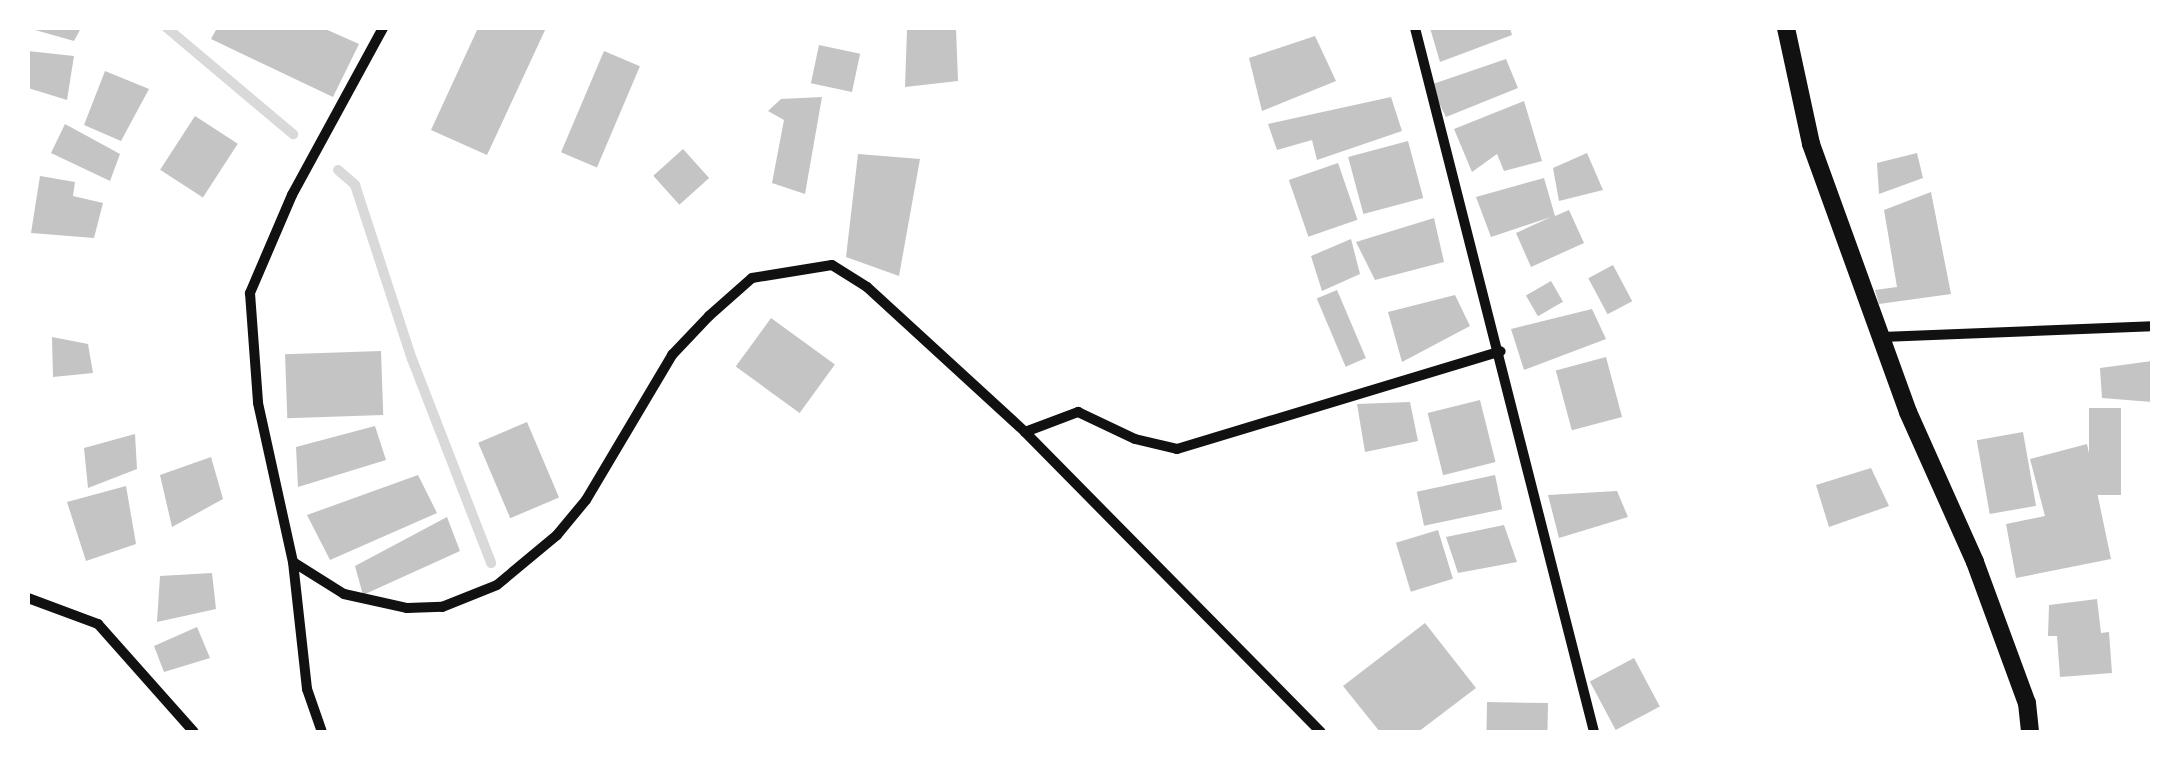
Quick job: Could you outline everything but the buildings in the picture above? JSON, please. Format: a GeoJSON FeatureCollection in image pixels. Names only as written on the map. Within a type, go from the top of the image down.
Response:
{"type":"FeatureCollection","features":[{"type":"Feature","properties":{"kind":"street"},"geometry":{"type":"LineString","coordinates":[[322,732],[307,689],[293,562],[258,403],[250,293],[292,195],[383,28]]}},
{"type":"Feature","properties":{"kind":"street"},"geometry":{"type":"LineString","coordinates":[[1415,28],[1502,351],[1594,732]]}},
{"type":"Feature","properties":{"kind":"street"},"geometry":{"type":"LineString","coordinates":[[1786,28],[1811,144],[1882,337],[1975,562],[2027,703],[2030,732]]}},
{"type":"Feature","properties":{"kind":"street"},"geometry":{"type":"LineString","coordinates":[[293,562],[344,594],[407,608],[442,607],[496,584],[556,536],[586,500],[672,355],[709,316],[752,278],[803,266],[832,265],[866,287],[1025,432],[1321,732]]}},
{"type":"Feature","properties":{"kind":"street"},"geometry":{"type":"LineString","coordinates":[[1882,337],[2152,326]]}},
{"type":"Feature","properties":{"kind":"street"},"geometry":{"type":"LineString","coordinates":[[1025,432],[1078,412],[1134,439],[1177,449],[1502,351]]}},
{"type":"Feature","properties":{"kind":"street"},"geometry":{"type":"LineString","coordinates":[[28,598],[98,624],[194,732]]}},
{"type":"Feature","properties":{"kind":"waterway"},"geometry":{"type":"LineString","coordinates":[[167,28],[293,134]]}},
{"type":"Feature","properties":{"kind":"waterway"},"geometry":{"type":"LineString","coordinates":[[338,170],[355,185],[412,359],[491,563]]}}]}
